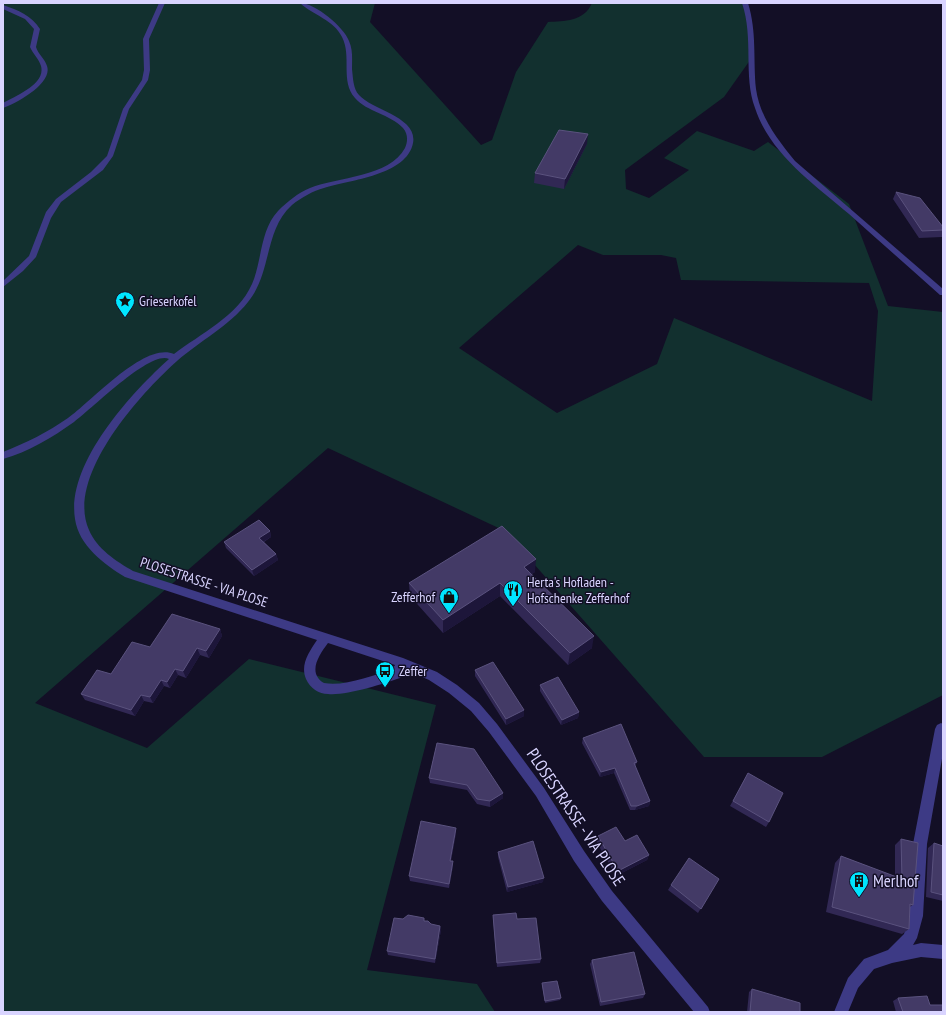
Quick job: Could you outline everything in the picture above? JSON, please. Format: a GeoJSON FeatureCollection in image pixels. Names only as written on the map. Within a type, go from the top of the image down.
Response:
{"type":"FeatureCollection","features":[{"type":"Feature","properties":{"kind":"street"},"geometry":{"type":"LineString","coordinates":[[3,284],[22,268],[34,253],[47,218],[54,205],[106,163],[114,150],[117,131],[126,109],[144,83],[147,73],[145,47],[147,38],[158,16],[162,3]]}},
{"type":"Feature","properties":{"kind":"street","name":"PLOSESTRASSE - VIA PLOSE"},"geometry":{"type":"LineString","coordinates":[[303,3],[336,26],[345,36],[348,44],[351,89],[363,102],[404,124],[411,134],[410,143],[406,153],[397,162],[381,170],[323,186],[303,195],[287,205],[278,214],[271,225],[260,275],[249,296],[230,316],[175,358],[153,378],[125,410],[103,442],[89,466],[82,484],[79,501],[80,519],[86,536],[95,550],[109,562],[129,574],[403,663],[447,684],[475,707],[493,728],[540,792],[579,856],[607,896],[703,1012]]}},
{"type":"Feature","properties":{"kind":"street"},"geometry":{"type":"LineString","coordinates":[[745,3],[752,22],[754,88],[756,100],[764,123],[774,140],[793,162],[943,293]]}},
{"type":"Feature","properties":{"kind":"street"},"geometry":{"type":"LineString","coordinates":[[3,7],[20,14],[35,23],[37,29],[33,43],[34,51],[44,67],[44,76],[39,84],[3,106]]}},
{"type":"Feature","properties":{"kind":"street"},"geometry":{"type":"LineString","coordinates":[[3,456],[36,442],[73,420],[135,367],[160,355],[167,354],[175,358]]}},
{"type":"Feature","properties":{"kind":"street"},"geometry":{"type":"LineString","coordinates":[[325,638],[315,653],[309,668],[310,678],[319,687],[332,690],[396,674],[403,663]]}},
{"type":"Feature","properties":{"kind":"street"},"geometry":{"type":"LineString","coordinates":[[892,956],[910,938],[916,916],[920,844],[941,729]]}},
{"type":"Feature","properties":{"kind":"street"},"geometry":{"type":"LineString","coordinates":[[841,1012],[853,983],[869,964],[892,956],[921,950],[943,952]]}},
{"type":"Feature","properties":{"kind":"green space"},"geometry":{"type":"Polygon","coordinates":[[[3,3],[375,3],[370,22],[481,145],[492,140],[516,72],[548,22],[567,21],[579,17],[584,14],[592,3],[748,3],[746,4],[753,56],[724,97],[625,170],[626,189],[649,198],[689,170],[664,158],[697,131],[754,151],[768,142],[849,204],[888,306],[943,312],[943,695],[822,757],[704,757],[505,531],[328,448],[35,703],[147,748],[249,659],[436,705],[367,970],[477,984],[495,1012],[3,1012],[3,3]],[[578,245],[459,348],[557,413],[657,364],[674,318],[872,401],[878,311],[869,283],[681,280],[676,258],[661,255],[603,255],[578,245]]]}},
{"type":"Feature","properties":{"kind":"building"},"geometry":{"type":"Polygon","coordinates":[[[559,130],[588,134],[565,179],[535,173],[559,130]]]}},
{"type":"Feature","properties":{"kind":"building"},"geometry":{"type":"Polygon","coordinates":[[[896,192],[920,198],[943,227],[943,230],[922,231],[896,192]]]}},
{"type":"Feature","properties":{"kind":"building"},"geometry":{"type":"Polygon","coordinates":[[[259,520],[270,531],[259,538],[276,554],[252,570],[224,542],[259,520]]]}},
{"type":"Feature","properties":{"kind":"building","name":"Zefferhof"},"geometry":{"type":"Polygon","coordinates":[[[502,526],[536,559],[524,567],[594,636],[570,653],[500,583],[443,620],[409,583],[502,526]]]}},
{"type":"Feature","properties":{"kind":"building"},"geometry":{"type":"Polygon","coordinates":[[[172,614],[220,629],[206,651],[197,648],[183,671],[175,669],[167,682],[161,680],[150,697],[141,695],[131,710],[81,694],[97,670],[111,674],[132,642],[150,647],[172,614]]]}},
{"type":"Feature","properties":{"kind":"building"},"geometry":{"type":"Polygon","coordinates":[[[493,662],[524,710],[506,719],[475,670],[493,662]]]}},
{"type":"Feature","properties":{"kind":"building"},"geometry":{"type":"Polygon","coordinates":[[[558,677],[579,712],[562,720],[540,685],[558,677]]]}},
{"type":"Feature","properties":{"kind":"building"},"geometry":{"type":"Polygon","coordinates":[[[621,724],[637,762],[634,763],[650,801],[637,806],[631,806],[615,768],[601,772],[583,738],[621,724]]]}},
{"type":"Feature","properties":{"kind":"building"},"geometry":{"type":"Polygon","coordinates":[[[437,743],[474,749],[503,793],[490,801],[477,799],[467,785],[429,778],[437,743]]]}},
{"type":"Feature","properties":{"kind":"building"},"geometry":{"type":"Polygon","coordinates":[[[748,773],[783,793],[769,822],[733,801],[748,773]]]}},
{"type":"Feature","properties":{"kind":"building"},"geometry":{"type":"Polygon","coordinates":[[[421,821],[456,828],[450,861],[453,861],[449,884],[409,876],[421,821]]]}},
{"type":"Feature","properties":{"kind":"building"},"geometry":{"type":"Polygon","coordinates":[[[616,827],[625,841],[637,835],[649,855],[618,871],[598,836],[616,827]]]}},
{"type":"Feature","properties":{"kind":"building"},"geometry":{"type":"Polygon","coordinates":[[[901,839],[918,843],[913,905],[910,904],[909,929],[832,907],[841,856],[902,879],[901,839]]]}},
{"type":"Feature","properties":{"kind":"building"},"geometry":{"type":"Polygon","coordinates":[[[533,841],[544,878],[508,887],[498,852],[533,841]]]}},
{"type":"Feature","properties":{"kind":"building"},"geometry":{"type":"Polygon","coordinates":[[[934,843],[943,846],[943,895],[931,892],[934,843]]]}},
{"type":"Feature","properties":{"kind":"building"},"geometry":{"type":"Polygon","coordinates":[[[689,858],[719,879],[701,909],[671,885],[689,858]]]}},
{"type":"Feature","properties":{"kind":"building"},"geometry":{"type":"Polygon","coordinates":[[[516,913],[517,919],[536,918],[541,959],[497,963],[493,915],[516,913]]]}},
{"type":"Feature","properties":{"kind":"building"},"geometry":{"type":"Polygon","coordinates":[[[408,915],[424,918],[424,921],[440,926],[435,959],[387,951],[394,918],[403,919],[408,915]]]}},
{"type":"Feature","properties":{"kind":"building"},"geometry":{"type":"Polygon","coordinates":[[[634,952],[645,994],[601,1002],[592,960],[634,952]]]}},
{"type":"Feature","properties":{"kind":"building"},"geometry":{"type":"Polygon","coordinates":[[[557,981],[561,998],[545,1001],[542,983],[557,981]]]}},
{"type":"Feature","properties":{"kind":"building"},"geometry":{"type":"Polygon","coordinates":[[[752,989],[800,1003],[800,1012],[750,1012],[752,989]]]}},
{"type":"Feature","properties":{"kind":"building"},"geometry":{"type":"Polygon","coordinates":[[[927,996],[930,1005],[943,1005],[943,1012],[903,1012],[898,998],[927,996]]]}},
{"type":"Feature","properties":{"kind":"place","name":"Grieserkofel"},"geometry":{"type":"Point","coordinates":[125,318]}},
{"type":"Feature","properties":{"kind":"place","name":"Herta's Hofladen - Hofschenke Zefferhof"},"geometry":{"type":"Point","coordinates":[513,607]}},
{"type":"Feature","properties":{"kind":"place","name":"Zefferhof"},"geometry":{"type":"Point","coordinates":[449,614]}},
{"type":"Feature","properties":{"kind":"place","name":"Zeffer"},"geometry":{"type":"Point","coordinates":[385,688]}},
{"type":"Feature","properties":{"kind":"place","name":"Merlhof"},"geometry":{"type":"Point","coordinates":[859,898]}}]}
